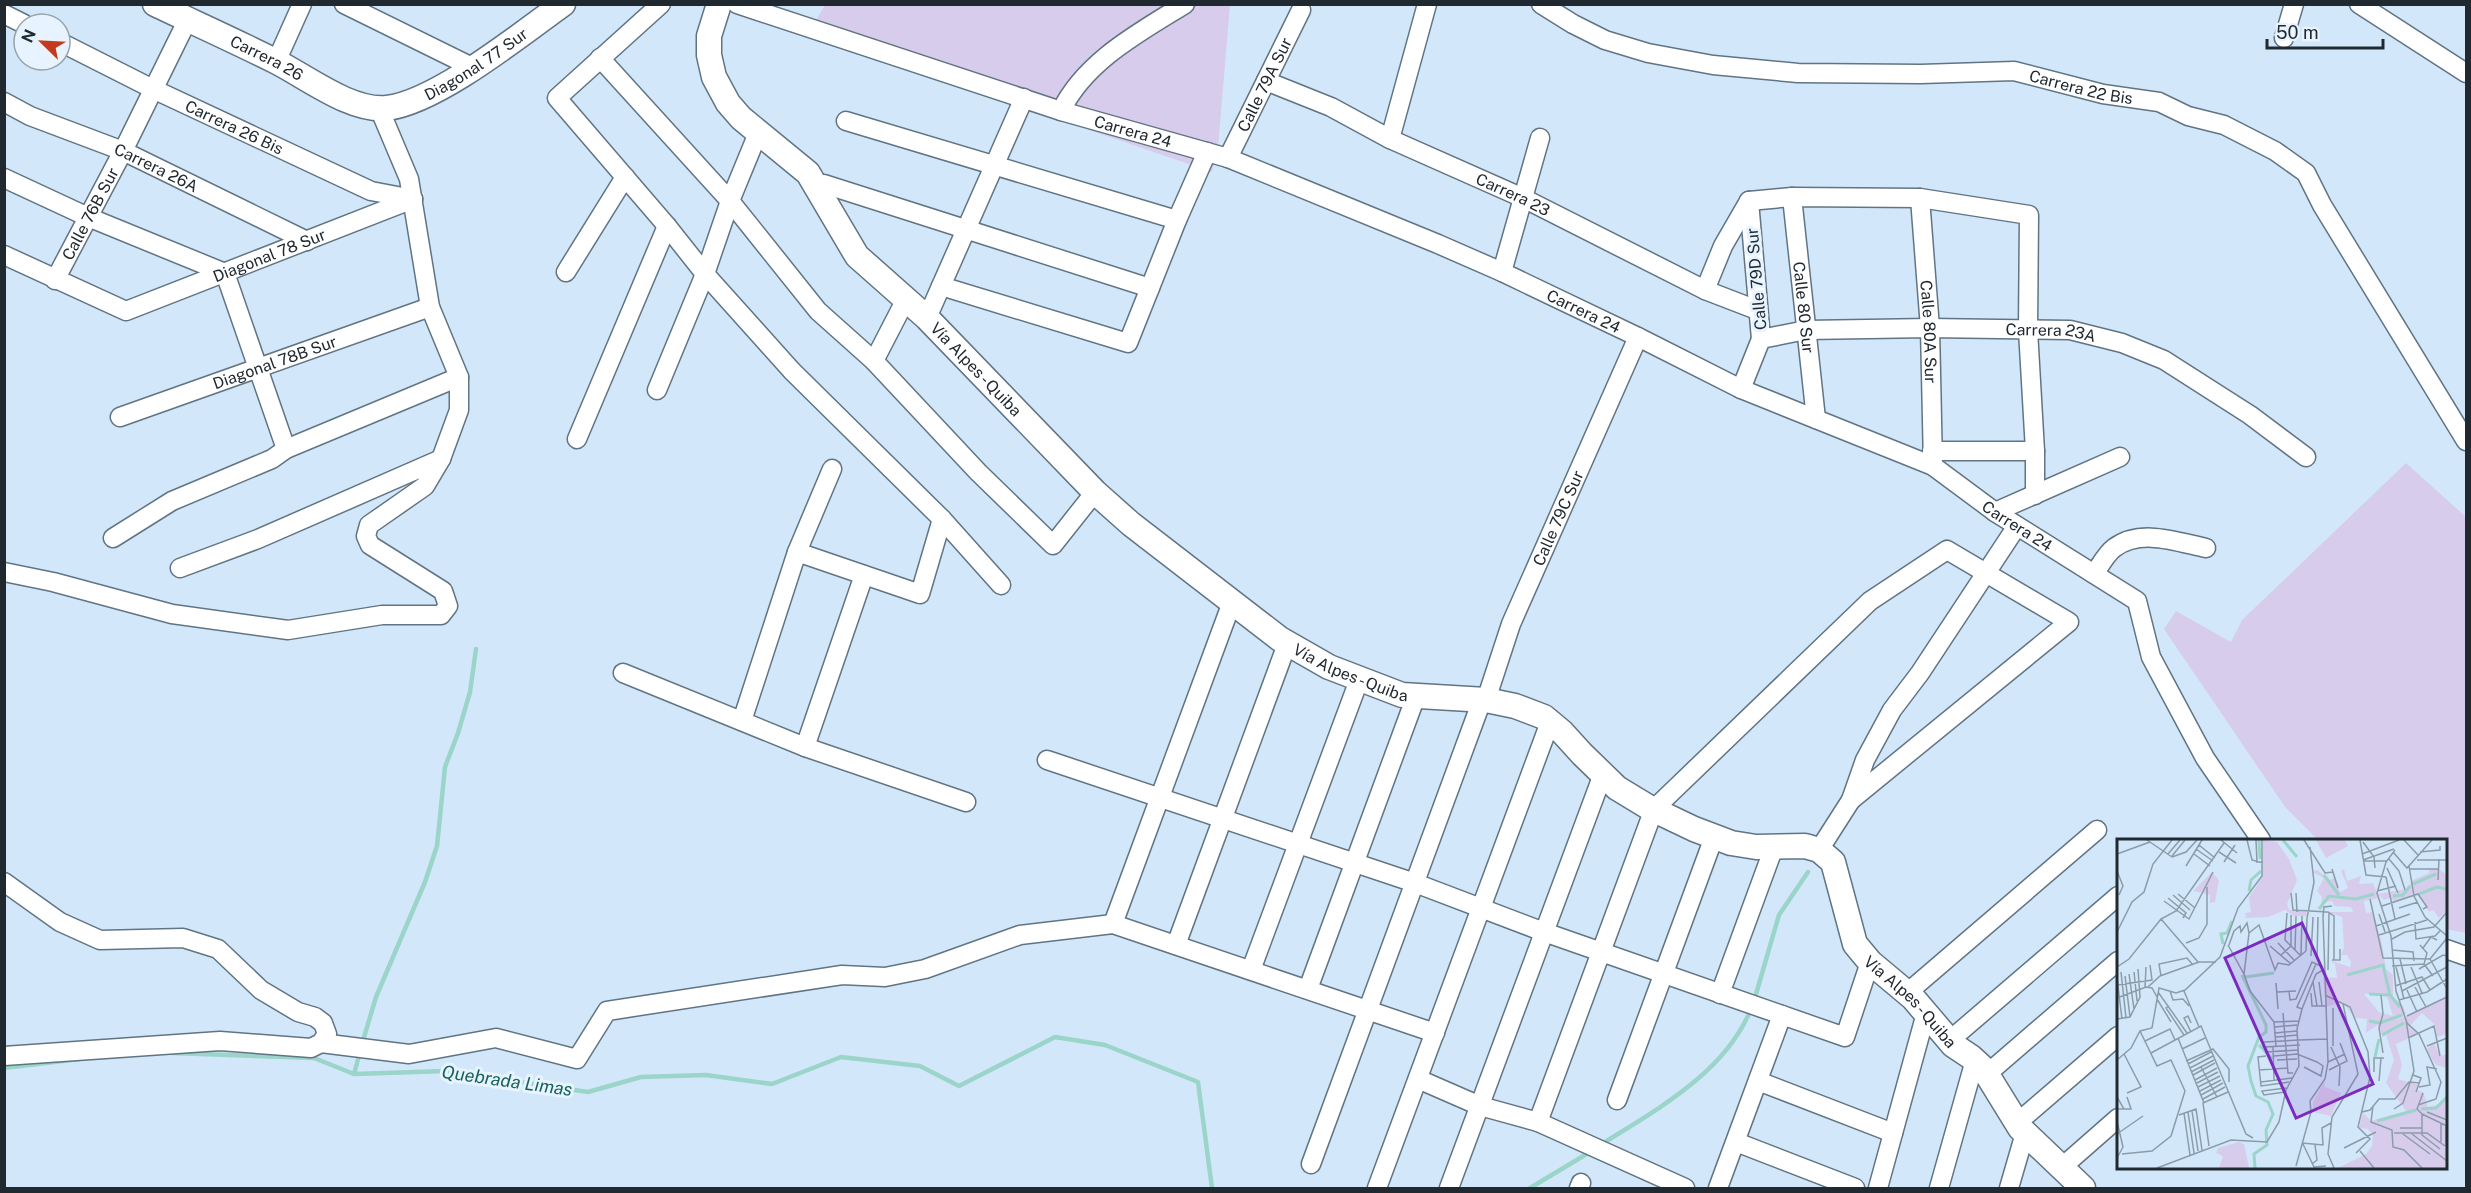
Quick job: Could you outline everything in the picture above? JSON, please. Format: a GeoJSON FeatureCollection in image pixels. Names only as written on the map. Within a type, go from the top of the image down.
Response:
{"type":"FeatureCollection","features":[{"type":"Feature","properties":{"kind":"street","name":"Carrera 26"},"geometry":{"type":"LineString","coordinates":[[155,4],[276,62],[348,100],[369,108],[379,108]]}},
{"type":"Feature","properties":{"kind":"street"},"geometry":{"type":"LineString","coordinates":[[276,62],[302,4]]}},
{"type":"Feature","properties":{"kind":"street"},"geometry":{"type":"LineString","coordinates":[[344,4],[474,68]]}},
{"type":"Feature","properties":{"kind":"street"},"geometry":{"type":"LineString","coordinates":[[661,4],[557,98],[667,226],[705,274],[792,371],[942,519],[1001,585]]}},
{"type":"Feature","properties":{"kind":"street","name":"Vía Alpes - Quiba"},"geometry":{"type":"LineString","coordinates":[[719,4],[708,46],[714,77],[728,103],[758,133],[808,173],[857,256],[927,318],[1095,492],[1131,524],[1287,644],[1310,658],[1359,680],[1402,695],[1484,700],[1515,706],[1544,717],[1617,788],[1654,809],[1731,843],[1774,847],[1804,846],[1819,850],[1833,862],[1855,944],[1870,962],[1907,993],[1949,1041],[1981,1067],[2021,1128],[2072,1181]]}},
{"type":"Feature","properties":{"kind":"street","name":"Carrera 24"},"geometry":{"type":"LineString","coordinates":[[737,4],[1061,111],[1228,158],[1502,272],[1741,389],[1816,419],[1932,458],[1995,512],[2137,601],[2151,657],[2205,758],[2260,839]]}},
{"type":"Feature","properties":{"kind":"street"},"geometry":{"type":"LineString","coordinates":[[1061,111],[1067,98],[1078,85],[1115,49],[1185,4]]}},
{"type":"Feature","properties":{"kind":"street"},"geometry":{"type":"LineString","coordinates":[[1390,139],[1427,4]]}},
{"type":"Feature","properties":{"kind":"street","name":"Carrera 22 Bis"},"geometry":{"type":"LineString","coordinates":[[1540,4],[1605,40],[1659,55],[1713,65],[1798,74],[1921,74],[2014,70],[2103,94],[2159,102],[2188,116],[2224,125],[2258,140],[2306,173],[2322,206],[2466,441]]}},
{"type":"Feature","properties":{"kind":"street"},"geometry":{"type":"LineString","coordinates":[[2284,38],[2295,4]]}},
{"type":"Feature","properties":{"kind":"street"},"geometry":{"type":"LineString","coordinates":[[2359,4],[2466,73]]}},
{"type":"Feature","properties":{"kind":"street","name":"Diagonal 77 Sur"},"geometry":{"type":"LineString","coordinates":[[379,108],[414,100],[474,68],[550,7]]}},
{"type":"Feature","properties":{"kind":"street","name":"Calle 79A Sur"},"geometry":{"type":"LineString","coordinates":[[1228,158],[1301,10]]}},
{"type":"Feature","properties":{"kind":"street","name":"Calle 76B Sur"},"geometry":{"type":"LineString","coordinates":[[55,280],[123,151],[188,19]]}},
{"type":"Feature","properties":{"kind":"street","name":"Carrera 26 Bis"},"geometry":{"type":"LineString","coordinates":[[72,48],[153,89],[371,191],[413,199]]}},
{"type":"Feature","properties":{"kind":"street"},"geometry":{"type":"LineString","coordinates":[[600,58],[730,201],[807,299],[874,361],[978,472],[1053,545],[1095,492]]}},
{"type":"Feature","properties":{"kind":"street","name":"Carrera 23"},"geometry":{"type":"LineString","coordinates":[[1266,81],[1331,107],[1390,139],[1523,198],[1705,290],[1757,310]]}},
{"type":"Feature","properties":{"kind":"street"},"geometry":{"type":"LineString","coordinates":[[927,318],[1024,98]]}},
{"type":"Feature","properties":{"kind":"street","name":"Carrera 26A"},"geometry":{"type":"LineString","coordinates":[[4,102],[30,116],[123,151],[307,241]]}},
{"type":"Feature","properties":{"kind":"street"},"geometry":{"type":"LineString","coordinates":[[4,572],[53,582],[172,614],[288,630],[382,615],[441,615],[448,606],[443,591],[370,545],[366,536],[369,525],[425,486],[441,459],[459,410],[459,377],[430,307],[409,179],[379,108]]}},
{"type":"Feature","properties":{"kind":"street"},"geometry":{"type":"LineString","coordinates":[[846,120],[1177,220]]}},
{"type":"Feature","properties":{"kind":"street"},"geometry":{"type":"LineString","coordinates":[[657,390],[705,274],[730,201],[758,133]]}},
{"type":"Feature","properties":{"kind":"street"},"geometry":{"type":"LineString","coordinates":[[1502,272],[1540,138]]}},
{"type":"Feature","properties":{"kind":"street"},"geometry":{"type":"LineString","coordinates":[[941,285],[1128,343],[1207,152]]}},
{"type":"Feature","properties":{"kind":"street"},"geometry":{"type":"LineString","coordinates":[[566,272],[625,177]]}},
{"type":"Feature","properties":{"kind":"street"},"geometry":{"type":"LineString","coordinates":[[4,178],[88,217],[225,273],[286,449]]}},
{"type":"Feature","properties":{"kind":"street"},"geometry":{"type":"LineString","coordinates":[[816,186],[824,184],[1150,288]]}},
{"type":"Feature","properties":{"kind":"street"},"geometry":{"type":"LineString","coordinates":[[1705,290],[1723,246],[1749,201],[1792,196],[1920,198],[2029,215],[2028,330],[2035,451],[2034,495]]}},
{"type":"Feature","properties":{"kind":"street","name":"Calle 80 Sur"},"geometry":{"type":"LineString","coordinates":[[1792,196],[1816,419]]}},
{"type":"Feature","properties":{"kind":"street","name":"Calle 80A Sur"},"geometry":{"type":"LineString","coordinates":[[1920,198],[1930,328],[1932,458]]}},
{"type":"Feature","properties":{"kind":"street","name":"Diagonal 78 Sur"},"geometry":{"type":"LineString","coordinates":[[55,280],[126,311],[413,199]]}},
{"type":"Feature","properties":{"kind":"street","name":"Calle 79D Sur"},"geometry":{"type":"LineString","coordinates":[[1741,389],[1761,339],[1749,201]]}},
{"type":"Feature","properties":{"kind":"street"},"geometry":{"type":"LineString","coordinates":[[578,439],[667,226]]}},
{"type":"Feature","properties":{"kind":"street"},"geometry":{"type":"LineString","coordinates":[[4,255],[55,280]]}},
{"type":"Feature","properties":{"kind":"street"},"geometry":{"type":"LineString","coordinates":[[874,361],[906,299]]}},
{"type":"Feature","properties":{"kind":"street","name":"Diagonal 78B Sur"},"geometry":{"type":"LineString","coordinates":[[120,417],[258,370],[430,307]]}},
{"type":"Feature","properties":{"kind":"street","name":"Carrera 23A"},"geometry":{"type":"LineString","coordinates":[[1761,339],[1806,330],[1930,328],[2070,330],[2122,343],[2164,360],[2250,414],[2306,457]]}},
{"type":"Feature","properties":{"kind":"street","name":"Calle 79C Sur"},"geometry":{"type":"LineString","coordinates":[[1311,1164],[1511,624],[1638,337]]}},
{"type":"Feature","properties":{"kind":"street"},"geometry":{"type":"LineString","coordinates":[[113,538],[172,501],[272,459],[286,449],[459,377]]}},
{"type":"Feature","properties":{"kind":"street"},"geometry":{"type":"LineString","coordinates":[[1932,458],[2035,451]]}},
{"type":"Feature","properties":{"kind":"street"},"geometry":{"type":"LineString","coordinates":[[1995,512],[2120,457]]}},
{"type":"Feature","properties":{"kind":"street"},"geometry":{"type":"LineString","coordinates":[[180,568],[258,539],[441,459]]}},
{"type":"Feature","properties":{"kind":"street"},"geometry":{"type":"LineString","coordinates":[[742,721],[797,552],[832,469]]}},
{"type":"Feature","properties":{"kind":"street"},"geometry":{"type":"LineString","coordinates":[[797,552],[920,594],[942,519]]}},
{"type":"Feature","properties":{"kind":"street"},"geometry":{"type":"LineString","coordinates":[[1819,850],[1851,800],[1865,760],[1892,710],[1920,673],[2017,526]]}},
{"type":"Feature","properties":{"kind":"street"},"geometry":{"type":"LineString","coordinates":[[2094,574],[2113,548],[2134,538],[2151,537],[2206,548]]}},
{"type":"Feature","properties":{"kind":"street"},"geometry":{"type":"LineString","coordinates":[[1538,1122],[1654,809],[1870,602],[1947,550],[2069,622],[1851,800]]}},
{"type":"Feature","properties":{"kind":"street"},"geometry":{"type":"LineString","coordinates":[[806,747],[864,575]]}},
{"type":"Feature","properties":{"kind":"street"},"geometry":{"type":"LineString","coordinates":[[1113,924],[1232,602]]}},
{"type":"Feature","properties":{"kind":"street"},"geometry":{"type":"LineString","coordinates":[[1176,945],[1287,644]]}},
{"type":"Feature","properties":{"kind":"street"},"geometry":{"type":"LineString","coordinates":[[623,673],[806,747],[966,802]]}},
{"type":"Feature","properties":{"kind":"street"},"geometry":{"type":"LineString","coordinates":[[1251,970],[1359,680]]}},
{"type":"Feature","properties":{"kind":"street"},"geometry":{"type":"LineString","coordinates":[[1308,989],[1416,696]]}},
{"type":"Feature","properties":{"kind":"street"},"geometry":{"type":"LineString","coordinates":[[1377,1188],[1550,722]]}},
{"type":"Feature","properties":{"kind":"street"},"geometry":{"type":"LineString","coordinates":[[1047,760],[1355,862],[1544,932],[1845,1037],[1870,962]]}},
{"type":"Feature","properties":{"kind":"street"},"geometry":{"type":"LineString","coordinates":[[1449,1188],[1603,774]]}},
{"type":"Feature","properties":{"kind":"street"},"geometry":{"type":"LineString","coordinates":[[1907,993],[2097,830]]}},
{"type":"Feature","properties":{"kind":"street"},"geometry":{"type":"LineString","coordinates":[[1617,1100],[1714,837]]}},
{"type":"Feature","properties":{"kind":"street"},"geometry":{"type":"LineString","coordinates":[[1720,994],[1774,847]]}},
{"type":"Feature","properties":{"kind":"street"},"geometry":{"type":"LineString","coordinates":[[4,882],[60,922],[100,940],[183,938],[218,949],[261,990],[298,1012],[315,1017],[323,1023],[327,1034],[321,1043],[311,1048],[220,1041],[4,1056]]}},
{"type":"Feature","properties":{"kind":"street"},"geometry":{"type":"LineString","coordinates":[[1949,1041],[2117,897]]}},
{"type":"Feature","properties":{"kind":"street"},"geometry":{"type":"LineString","coordinates":[[321,1043],[409,1054],[496,1038],[577,1059],[607,1011],[842,975],[885,977],[925,969],[1020,935],[1113,924],[1435,1033]]}},
{"type":"Feature","properties":{"kind":"street"},"geometry":{"type":"LineString","coordinates":[[2447,950],[2466,956]]}},
{"type":"Feature","properties":{"kind":"street"},"geometry":{"type":"LineString","coordinates":[[1939,1188],[1981,1067],[2117,962]]}},
{"type":"Feature","properties":{"kind":"street"},"geometry":{"type":"LineString","coordinates":[[1878,1188],[1926,1013]]}},
{"type":"Feature","properties":{"kind":"street"},"geometry":{"type":"LineString","coordinates":[[1719,1188],[1782,1015]]}},
{"type":"Feature","properties":{"kind":"street"},"geometry":{"type":"LineString","coordinates":[[2009,1188],[2021,1128],[2117,1037]]}},
{"type":"Feature","properties":{"kind":"street"},"geometry":{"type":"LineString","coordinates":[[1418,1078],[1480,1107],[1538,1122],[1606,1153],[1659,1183],[1685,1188]]}},
{"type":"Feature","properties":{"kind":"street"},"geometry":{"type":"LineString","coordinates":[[1758,1081],[1893,1133]]}},
{"type":"Feature","properties":{"kind":"street"},"geometry":{"type":"LineString","coordinates":[[2072,1181],[2117,1119]]}},
{"type":"Feature","properties":{"kind":"street"},"geometry":{"type":"LineString","coordinates":[[1736,1142],[1855,1188]]}},
{"type":"Feature","properties":{"kind":"shaded area"},"geometry":{"type":"Polygon","coordinates":[[[825,5],[1230,5],[1218,148],[1212,172],[808,34],[825,5]]]}},
{"type":"Feature","properties":{"kind":"shaded area"},"geometry":{"type":"Polygon","coordinates":[[[2406,463],[2466,517],[2466,933],[2447,929],[2447,839],[2317,839],[2285,807],[2164,629],[2176,611],[2231,642],[2242,620],[2406,463]]]}},
{"type":"Feature","properties":{"kind":"waterway"},"geometry":{"type":"LineString","coordinates":[[362,1044],[376,997],[425,882],[437,846],[445,767],[470,692],[476,649]]}},
{"type":"Feature","properties":{"kind":"waterway"},"geometry":{"type":"LineString","coordinates":[[1754,1001],[1779,915],[1808,872]]}},
{"type":"Feature","properties":{"kind":"waterway"},"geometry":{"type":"LineString","coordinates":[[1602,1144],[1666,1103],[1707,1071],[1739,1032],[1751,1009]]}},
{"type":"Feature","properties":{"kind":"waterway","name":"Quebrada Limas"},"geometry":{"type":"LineString","coordinates":[[172,1053],[314,1058],[354,1074],[446,1071],[588,1092],[641,1077],[706,1075],[772,1084],[841,1057],[920,1066],[959,1086],[1055,1037],[1105,1045],[1198,1082],[1212,1188]]}},
{"type":"Feature","properties":{"kind":"waterway"},"geometry":{"type":"LineString","coordinates":[[354,1074],[360,1052]]}},
{"type":"Feature","properties":{"kind":"waterway","name":"Quebrada Limas"},"geometry":{"type":"LineString","coordinates":[[4,1068],[80,1059]]}},
{"type":"Feature","properties":{"kind":"waterway"},"geometry":{"type":"LineString","coordinates":[[1530,1188],[1590,1152]]}}]}
